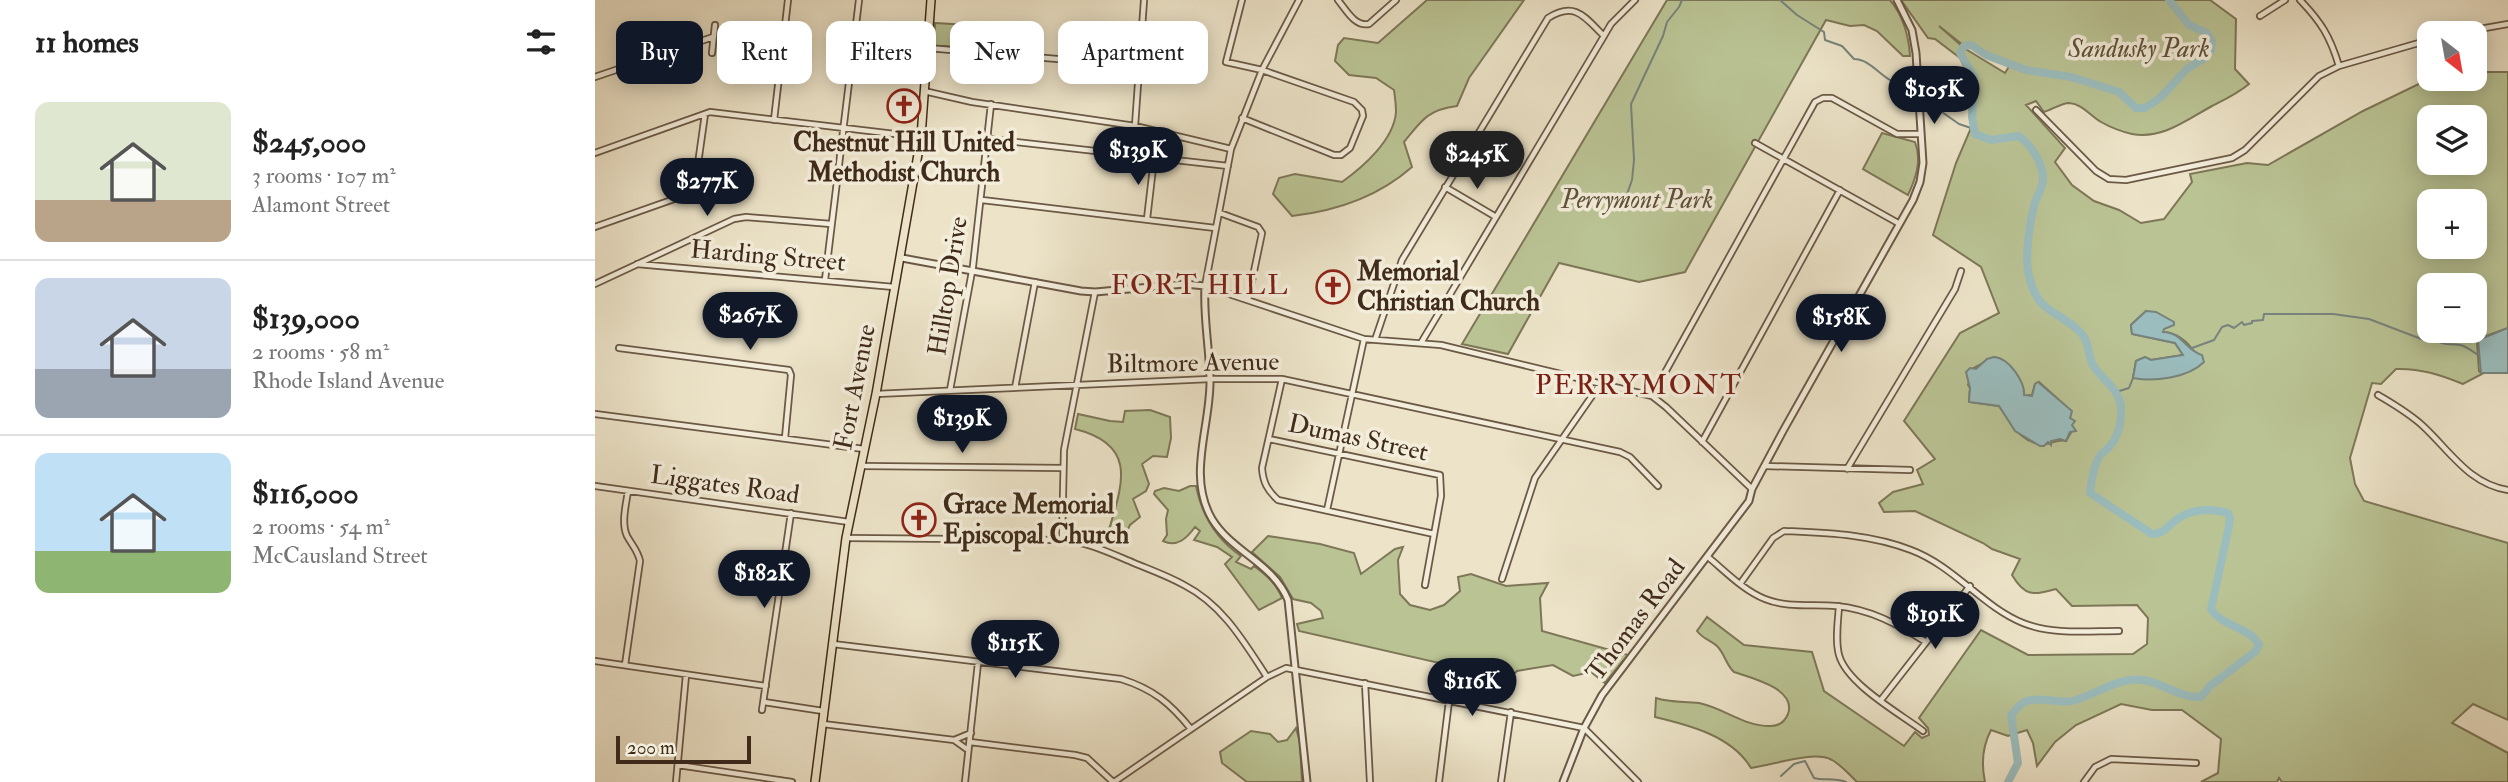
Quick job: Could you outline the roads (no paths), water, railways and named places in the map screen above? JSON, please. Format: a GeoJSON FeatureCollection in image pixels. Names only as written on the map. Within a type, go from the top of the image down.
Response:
{"type":"FeatureCollection","features":[{"type":"Feature","properties":{"kind":"main road","name":"Fort Avenue"},"geometry":{"type":"LineString","coordinates":[[929,21],[931,0]]}},
{"type":"Feature","properties":{"kind":"main road","name":"Fort Avenue"},"geometry":{"type":"LineString","coordinates":[[815,782],[846,538],[901,258],[921,137],[924,84]]}},
{"type":"Feature","properties":{"kind":"street"},"geometry":{"type":"LineString","coordinates":[[775,120],[788,0]]}},
{"type":"Feature","properties":{"kind":"street"},"geometry":{"type":"LineString","coordinates":[[825,280],[859,0]]}},
{"type":"Feature","properties":{"kind":"street"},"geometry":{"type":"LineString","coordinates":[[1143,21],[1144,0]]}},
{"type":"Feature","properties":{"kind":"street"},"geometry":{"type":"LineString","coordinates":[[1242,0],[1226,61],[1262,70],[1358,105],[1363,116],[1350,148],[1341,155],[1334,155],[1242,118]]}},
{"type":"Feature","properties":{"kind":"street"},"geometry":{"type":"LineString","coordinates":[[1299,0],[1262,70],[1231,149],[1205,286],[1209,410],[1199,471],[1202,494],[1217,527],[1230,541],[1275,577],[1284,591],[1290,610],[1307,782]]}},
{"type":"Feature","properties":{"kind":"street"},"geometry":{"type":"LineString","coordinates":[[1338,0],[1358,23],[1364,25],[1369,24],[1396,0]]}},
{"type":"Feature","properties":{"kind":"street"},"geometry":{"type":"LineString","coordinates":[[1421,343],[1611,24],[1635,0]]}},
{"type":"Feature","properties":{"kind":"street","name":"Thomas Road"},"geometry":{"type":"LineString","coordinates":[[1563,782],[1584,728],[1602,695],[1749,501],[1752,489],[1898,222],[1913,200],[1923,163],[1920,107],[1912,30],[1897,0]]}},
{"type":"Feature","properties":{"kind":"street"},"geometry":{"type":"LineString","coordinates":[[2260,16],[2285,0]]}},
{"type":"Feature","properties":{"kind":"street"},"geometry":{"type":"LineString","coordinates":[[2300,0],[2330,36],[2339,66]]}},
{"type":"Feature","properties":{"kind":"street"},"geometry":{"type":"LineString","coordinates":[[1375,340],[1402,260],[1548,18],[1563,10],[1576,11],[1587,17],[1604,36]]}},
{"type":"Feature","properties":{"kind":"street"},"geometry":{"type":"LineString","coordinates":[[2487,27],[2508,23]]}},
{"type":"Feature","properties":{"kind":"street"},"geometry":{"type":"LineString","coordinates":[[712,53],[715,25]]}},
{"type":"Feature","properties":{"kind":"street"},"geometry":{"type":"LineString","coordinates":[[595,77],[713,37]]}},
{"type":"Feature","properties":{"kind":"street"},"geometry":{"type":"LineString","coordinates":[[2036,110],[2096,171],[2109,178],[2126,180],[2232,158],[2245,150],[2312,81],[2339,66],[2417,43]]}},
{"type":"Feature","properties":{"kind":"street"},"geometry":{"type":"LineString","coordinates":[[936,49],[1058,59]]}},
{"type":"Feature","properties":{"kind":"street"},"geometry":{"type":"LineString","coordinates":[[1135,126],[1138,84]]}},
{"type":"Feature","properties":{"kind":"street"},"geometry":{"type":"LineString","coordinates":[[924,91],[972,102],[1135,126],[1231,149]]}},
{"type":"Feature","properties":{"kind":"street"},"geometry":{"type":"LineString","coordinates":[[1652,397],[1815,102],[1832,98],[1897,134],[1921,134]]}},
{"type":"Feature","properties":{"kind":"street","name":"Hilltop Drive"},"geometry":{"type":"LineString","coordinates":[[950,390],[972,270],[991,104]]}},
{"type":"Feature","properties":{"kind":"street"},"geometry":{"type":"LineString","coordinates":[[595,153],[710,112],[921,137]]}},
{"type":"Feature","properties":{"kind":"street"},"geometry":{"type":"LineString","coordinates":[[595,227],[689,194],[696,188],[705,114]]}},
{"type":"Feature","properties":{"kind":"street"},"geometry":{"type":"LineString","coordinates":[[988,139],[1228,166]]}},
{"type":"Feature","properties":{"kind":"street"},"geometry":{"type":"LineString","coordinates":[[1755,142],[1898,222]]}},
{"type":"Feature","properties":{"kind":"street"},"geometry":{"type":"LineString","coordinates":[[1147,219],[1154,159]]}},
{"type":"Feature","properties":{"kind":"street"},"geometry":{"type":"LineString","coordinates":[[1445,187],[1496,217]]}},
{"type":"Feature","properties":{"kind":"street"},"geometry":{"type":"LineString","coordinates":[[1702,442],[1840,190]]}},
{"type":"Feature","properties":{"kind":"street"},"geometry":{"type":"LineString","coordinates":[[982,200],[1215,228]]}},
{"type":"Feature","properties":{"kind":"street"},"geometry":{"type":"LineString","coordinates":[[1220,213],[1258,227],[1262,233],[1248,300]]}},
{"type":"Feature","properties":{"kind":"street"},"geometry":{"type":"LineString","coordinates":[[595,284],[734,219],[745,217],[831,224]]}},
{"type":"Feature","properties":{"kind":"street"},"geometry":{"type":"LineString","coordinates":[[901,258],[1095,292],[1185,284],[1205,286],[1364,339],[1441,345],[1601,383],[1652,397],[1752,489]]}},
{"type":"Feature","properties":{"kind":"street","name":"Harding Street"},"geometry":{"type":"LineString","coordinates":[[638,264],[895,287]]}},
{"type":"Feature","properties":{"kind":"street"},"geometry":{"type":"LineString","coordinates":[[1847,469],[1955,289],[1961,271]]}},
{"type":"Feature","properties":{"kind":"street"},"geometry":{"type":"LineString","coordinates":[[1015,388],[1035,282]]}},
{"type":"Feature","properties":{"kind":"street"},"geometry":{"type":"LineString","coordinates":[[1062,540],[1062,468],[1095,292]]}},
{"type":"Feature","properties":{"kind":"street"},"geometry":{"type":"LineString","coordinates":[[1327,510],[1364,339]]}},
{"type":"Feature","properties":{"kind":"street"},"geometry":{"type":"LineString","coordinates":[[619,348],[789,370],[791,375],[785,438]]}},
{"type":"Feature","properties":{"kind":"street","name":"Biltmore Avenue"},"geometry":{"type":"LineString","coordinates":[[876,394],[1210,379],[1282,379],[1626,454],[1658,486]]}},
{"type":"Feature","properties":{"kind":"street"},"geometry":{"type":"LineString","coordinates":[[1282,379],[1262,468],[1263,481],[1270,493],[1278,500],[1434,534],[1425,585]]}},
{"type":"Feature","properties":{"kind":"street"},"geometry":{"type":"LineString","coordinates":[[1502,579],[1535,478],[1601,383]]}},
{"type":"Feature","properties":{"kind":"street"},"geometry":{"type":"LineString","coordinates":[[2378,395],[2414,419],[2473,477],[2508,491]]}},
{"type":"Feature","properties":{"kind":"street"},"geometry":{"type":"LineString","coordinates":[[595,414],[865,449]]}},
{"type":"Feature","properties":{"kind":"street","name":"Dumas Street"},"geometry":{"type":"LineString","coordinates":[[1269,439],[1440,475],[1441,496],[1434,534]]}},
{"type":"Feature","properties":{"kind":"street"},"geometry":{"type":"LineString","coordinates":[[862,466],[1062,468]]}},
{"type":"Feature","properties":{"kind":"street"},"geometry":{"type":"LineString","coordinates":[[1765,466],[1910,470]]}},
{"type":"Feature","properties":{"kind":"street","name":"Liggates Road"},"geometry":{"type":"LineString","coordinates":[[595,486],[849,522]]}},
{"type":"Feature","properties":{"kind":"street"},"geometry":{"type":"LineString","coordinates":[[625,665],[640,561],[639,552],[626,534],[624,526],[628,491]]}},
{"type":"Feature","properties":{"kind":"street"},"geometry":{"type":"LineString","coordinates":[[762,710],[791,513]]}},
{"type":"Feature","properties":{"kind":"street"},"geometry":{"type":"LineString","coordinates":[[1740,584],[1773,538],[1784,531],[1841,534],[1889,543],[1913,551],[1946,568],[2022,623],[2045,629],[2119,631]]}},
{"type":"Feature","properties":{"kind":"street"},"geometry":{"type":"LineString","coordinates":[[846,538],[1079,541],[1186,585],[1233,625],[1267,677]]}},
{"type":"Feature","properties":{"kind":"street"},"geometry":{"type":"LineString","coordinates":[[1708,557],[1740,584],[1765,599],[1782,603],[1839,606],[1875,614],[1896,623],[1926,642]]}},
{"type":"Feature","properties":{"kind":"street"},"geometry":{"type":"LineString","coordinates":[[1881,700],[1970,586]]}},
{"type":"Feature","properties":{"kind":"street"},"geometry":{"type":"LineString","coordinates":[[1839,606],[1837,647],[1848,674],[1923,731]]}},
{"type":"Feature","properties":{"kind":"street"},"geometry":{"type":"LineString","coordinates":[[833,644],[1121,679],[1142,686],[1171,704],[1191,729]]}},
{"type":"Feature","properties":{"kind":"street"},"geometry":{"type":"LineString","coordinates":[[595,661],[766,686]]}},
{"type":"Feature","properties":{"kind":"street"},"geometry":{"type":"LineString","coordinates":[[965,782],[978,663]]}},
{"type":"Feature","properties":{"kind":"street"},"geometry":{"type":"LineString","coordinates":[[969,742],[1087,758],[1113,782],[1267,677],[1286,668],[1584,728],[1639,782]]}},
{"type":"Feature","properties":{"kind":"street"},"geometry":{"type":"LineString","coordinates":[[676,782],[686,675]]}},
{"type":"Feature","properties":{"kind":"street"},"geometry":{"type":"LineString","coordinates":[[1365,683],[1370,782]]}},
{"type":"Feature","properties":{"kind":"street"},"geometry":{"type":"LineString","coordinates":[[1440,782],[1449,701]]}},
{"type":"Feature","properties":{"kind":"street"},"geometry":{"type":"LineString","coordinates":[[764,702],[823,711]]}},
{"type":"Feature","properties":{"kind":"street"},"geometry":{"type":"LineString","coordinates":[[1501,782],[1511,712]]}},
{"type":"Feature","properties":{"kind":"street"},"geometry":{"type":"LineString","coordinates":[[822,724],[954,740],[968,750]]}},
{"type":"Feature","properties":{"kind":"street"},"geometry":{"type":"LineString","coordinates":[[954,740],[971,733]]}},
{"type":"Feature","properties":{"kind":"street"},"geometry":{"type":"LineString","coordinates":[[2084,782],[2095,767],[2111,759],[2196,763]]}},
{"type":"Feature","properties":{"kind":"street"},"geometry":{"type":"LineString","coordinates":[[678,765],[792,782]]}},
{"type":"Feature","properties":{"kind":"water"},"geometry":{"type":"Polygon","coordinates":[[[2146,311],[2156,312],[2174,322],[2174,325],[2163,332],[2175,335],[2202,355],[2204,362],[2189,372],[2170,378],[2133,378],[2136,361],[2145,357],[2151,360],[2183,355],[2175,343],[2132,334],[2131,325],[2146,311]]]}},
{"type":"Feature","properties":{"kind":"water"},"geometry":{"type":"Polygon","coordinates":[[[2508,328],[2508,373],[2481,373],[2478,343],[2487,343],[2487,336],[2508,328]]]}},
{"type":"Feature","properties":{"kind":"water"},"geometry":{"type":"Polygon","coordinates":[[[1994,357],[2011,366],[2022,384],[2024,395],[2032,396],[2038,382],[2072,411],[2070,418],[2075,421],[2072,425],[2076,431],[2070,432],[2066,441],[2060,439],[2051,441],[2051,445],[2048,442],[2040,446],[2015,431],[1999,406],[1969,402],[1970,388],[1966,372],[1994,357]]]}},
{"type":"Feature","properties":{"kind":"waterway"},"geometry":{"type":"LineString","coordinates":[[1625,200],[1632,180],[1634,160],[1631,104],[1667,22],[1682,0]]}},
{"type":"Feature","properties":{"kind":"waterway"},"geometry":{"type":"LineString","coordinates":[[1780,0],[1797,15],[1824,32],[1825,40],[1842,46],[1854,59],[1868,64],[1905,89],[1912,88],[1914,93]]}},
{"type":"Feature","properties":{"kind":"waterway"},"geometry":{"type":"LineString","coordinates":[[2008,782],[2018,763],[2011,715],[2025,702],[2039,699],[2070,701],[2134,679],[2201,697],[2210,686],[2256,651],[2259,645],[2249,634],[2222,620],[2211,609],[2229,526],[2228,513],[2214,510],[2194,511],[2162,531],[2152,534],[2090,493],[2097,461],[2118,432],[2121,406],[2114,389],[2094,367],[2084,337],[2073,325],[2043,305],[2033,289],[2027,249],[2033,210],[2043,184],[2041,166],[2032,149],[2019,136],[1991,140],[1975,134],[1972,117],[1974,77],[1960,53],[1964,46],[1971,45],[1986,55],[2026,70],[2071,77],[2119,92],[2136,108],[2145,108],[2160,98],[2187,69],[2206,57],[2211,50],[2212,41],[2207,33],[2189,25],[2169,0]]}},
{"type":"Feature","properties":{"kind":"waterway"},"geometry":{"type":"LineString","coordinates":[[1925,100],[1959,124],[1974,129]]}},
{"type":"Feature","properties":{"kind":"waterway"},"geometry":{"type":"LineString","coordinates":[[2192,348],[2214,340],[2222,327],[2228,325],[2234,328],[2242,322],[2244,325],[2263,320],[2264,314],[2333,314],[2369,319],[2424,340],[2463,346],[2478,355]]}},
{"type":"Feature","properties":{"kind":"waterway"},"geometry":{"type":"LineString","coordinates":[[2116,392],[2129,388],[2133,378]]}},
{"type":"Feature","properties":{"kind":"waterway"},"geometry":{"type":"LineString","coordinates":[[1781,776],[1794,764],[1805,761],[1814,778],[1846,782]]}},
{"type":"Feature","properties":{"kind":"place","name":"Chestnut Hill United Methodist Church"},"geometry":{"type":"Point","coordinates":[904,106]}},
{"type":"Feature","properties":{"kind":"place","name":"Memorial Christian Church"},"geometry":{"type":"Point","coordinates":[1333,287]}},
{"type":"Feature","properties":{"kind":"place","name":"Grace Memorial Episcopal Church"},"geometry":{"type":"Point","coordinates":[919,520]}},
{"type":"Feature","properties":{"kind":"district","name":"FORT HILL"},"geometry":{"type":"Point","coordinates":[1200,285]}},
{"type":"Feature","properties":{"kind":"district","name":"PERRYMONT"},"geometry":{"type":"Point","coordinates":[1639,385]}},
{"type":"Feature","properties":{"kind":"park label","name":"Sandusky Park"},"geometry":{"type":"Point","coordinates":[2139,49]}},
{"type":"Feature","properties":{"kind":"park label","name":"Perrymont Park"},"geometry":{"type":"Point","coordinates":[1637,200]}}]}
